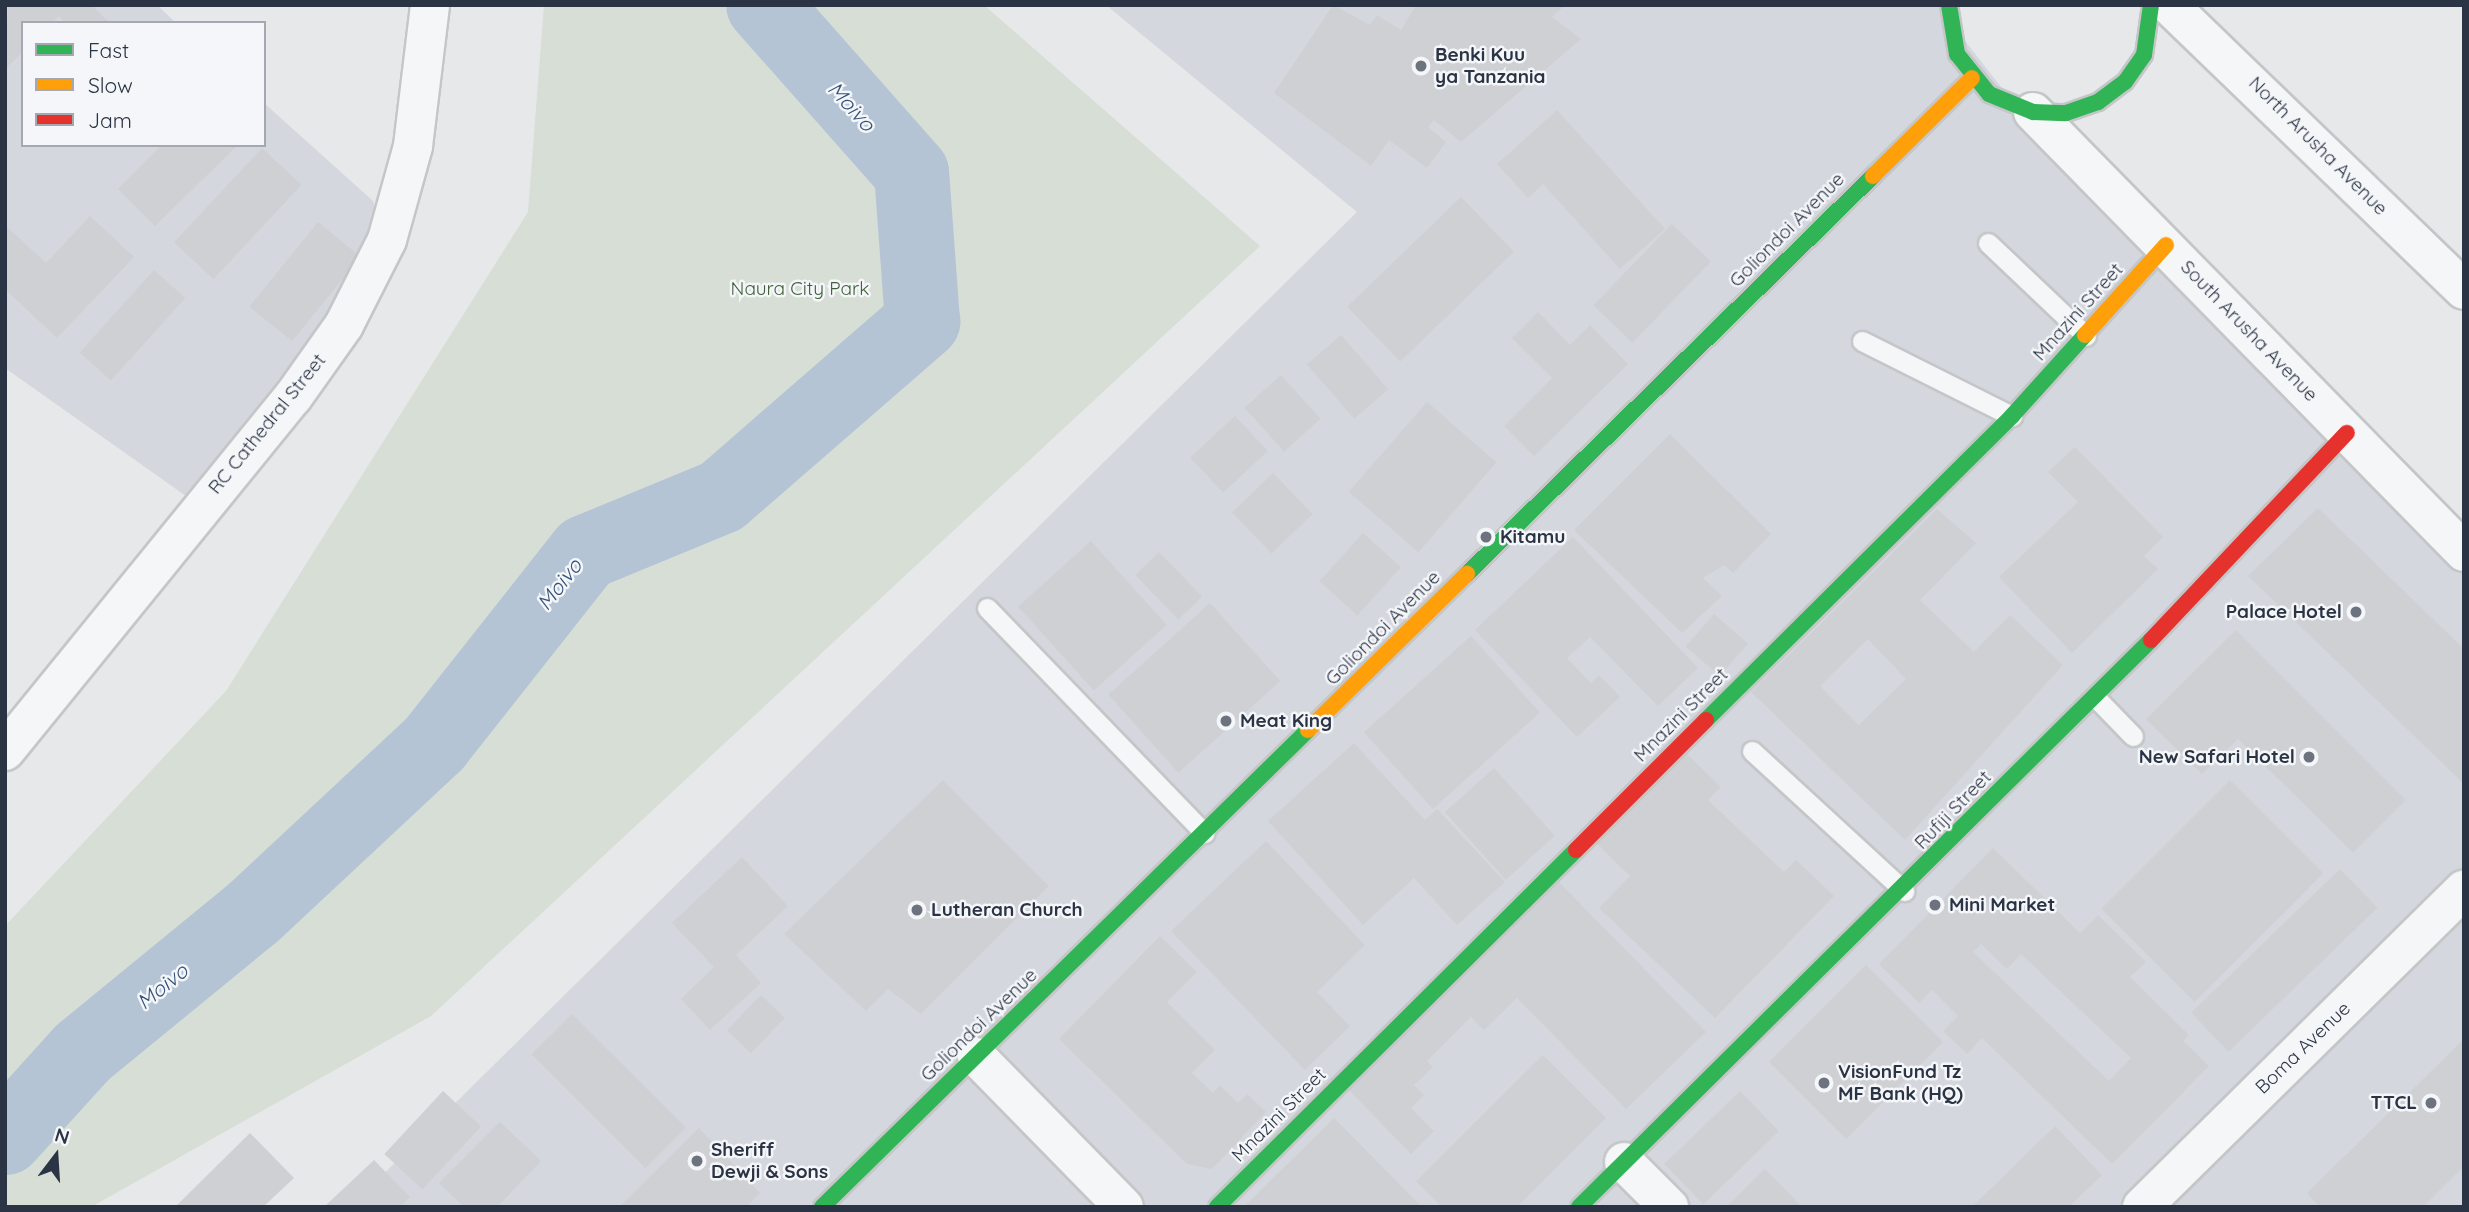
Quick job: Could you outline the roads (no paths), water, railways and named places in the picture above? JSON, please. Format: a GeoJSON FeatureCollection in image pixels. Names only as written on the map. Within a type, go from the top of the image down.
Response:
{"type":"FeatureCollection","features":[{"type":"Feature","properties":{"kind":"street","name":"RC Cathedral Street"},"geometry":{"type":"LineString","coordinates":[[5,751],[293,397],[344,325],[387,240],[413,145],[430,5]]}},
{"type":"Feature","properties":{"kind":"street"},"geometry":{"type":"LineString","coordinates":[[1943,13],[1972,78],[1989,94],[2033,112],[2066,113],[2098,102],[2125,82],[2144,55],[2151,5]]}},
{"type":"Feature","properties":{"kind":"street","name":"North Arusha Avenue"},"geometry":{"type":"LineString","coordinates":[[2169,5],[2464,290]]}},
{"type":"Feature","properties":{"kind":"street","name":"Goliondoi Avenue"},"geometry":{"type":"LineString","coordinates":[[822,1207],[1972,78]]}},
{"type":"Feature","properties":{"kind":"street","name":"South Arusha Avenue"},"geometry":{"type":"LineString","coordinates":[[2033,112],[2464,552]]}},
{"type":"Feature","properties":{"kind":"street","name":"Mnazini Street"},"geometry":{"type":"LineString","coordinates":[[1217,1207],[2012,416],[2166,245]]}},
{"type":"Feature","properties":{"kind":"street","name":"Rufiji Street"},"geometry":{"type":"LineString","coordinates":[[1579,1207],[1904,891],[2096,698],[2347,433]]}},
{"type":"Feature","properties":{"kind":"street","name":"Boma Avenue"},"geometry":{"type":"LineString","coordinates":[[2142,1207],[2464,890]]}},
{"type":"Feature","properties":{"kind":"street"},"geometry":{"type":"LineString","coordinates":[[977,1057],[1124,1207]]}},
{"type":"Feature","properties":{"kind":"street"},"geometry":{"type":"LineString","coordinates":[[1624,1162],[1669,1207]]}},
{"type":"Feature","properties":{"kind":"lane"},"geometry":{"type":"LineString","coordinates":[[1988,243],[2086,336]]}},
{"type":"Feature","properties":{"kind":"lane"},"geometry":{"type":"LineString","coordinates":[[1862,341],[2012,416]]}},
{"type":"Feature","properties":{"kind":"lane"},"geometry":{"type":"LineString","coordinates":[[987,608],[1204,832]]}},
{"type":"Feature","properties":{"kind":"lane"},"geometry":{"type":"LineString","coordinates":[[2096,698],[2133,737]]}},
{"type":"Feature","properties":{"kind":"lane"},"geometry":{"type":"LineString","coordinates":[[1752,751],[1904,891]]}},
{"type":"Feature","properties":{"kind":"waterway","name":"Moivo"},"geometry":{"type":"LineString","coordinates":[[5,1137],[82,1052],[253,912],[434,743],[585,552],[721,496],[922,321],[911,172],[763,5]]}},
{"type":"Feature","properties":{"kind":"place","name":"Benki Kuu ya Tanzania"},"geometry":{"type":"Point","coordinates":[1421,66]}},
{"type":"Feature","properties":{"kind":"place","name":"Kitamu"},"geometry":{"type":"Point","coordinates":[1486,537]}},
{"type":"Feature","properties":{"kind":"place","name":"Palace Hotel"},"geometry":{"type":"Point","coordinates":[2356,612]}},
{"type":"Feature","properties":{"kind":"place","name":"Meat King"},"geometry":{"type":"Point","coordinates":[1226,721]}},
{"type":"Feature","properties":{"kind":"place","name":"New Safari Hotel"},"geometry":{"type":"Point","coordinates":[2309,757]}},
{"type":"Feature","properties":{"kind":"place","name":"Mini Market"},"geometry":{"type":"Point","coordinates":[1935,905]}},
{"type":"Feature","properties":{"kind":"place","name":"Lutheran Church"},"geometry":{"type":"Point","coordinates":[917,910]}},
{"type":"Feature","properties":{"kind":"place","name":"VisionFund Tz MF Bank (HQ)"},"geometry":{"type":"Point","coordinates":[1824,1083]}},
{"type":"Feature","properties":{"kind":"place","name":"TTCL"},"geometry":{"type":"Point","coordinates":[2431,1103]}},
{"type":"Feature","properties":{"kind":"place","name":"Sheriff Dewji & Sons"},"geometry":{"type":"Point","coordinates":[697,1161]}},
{"type":"Feature","properties":{"kind":"park label","name":"Naura City Park"},"geometry":{"type":"Point","coordinates":[800,289]}}]}
